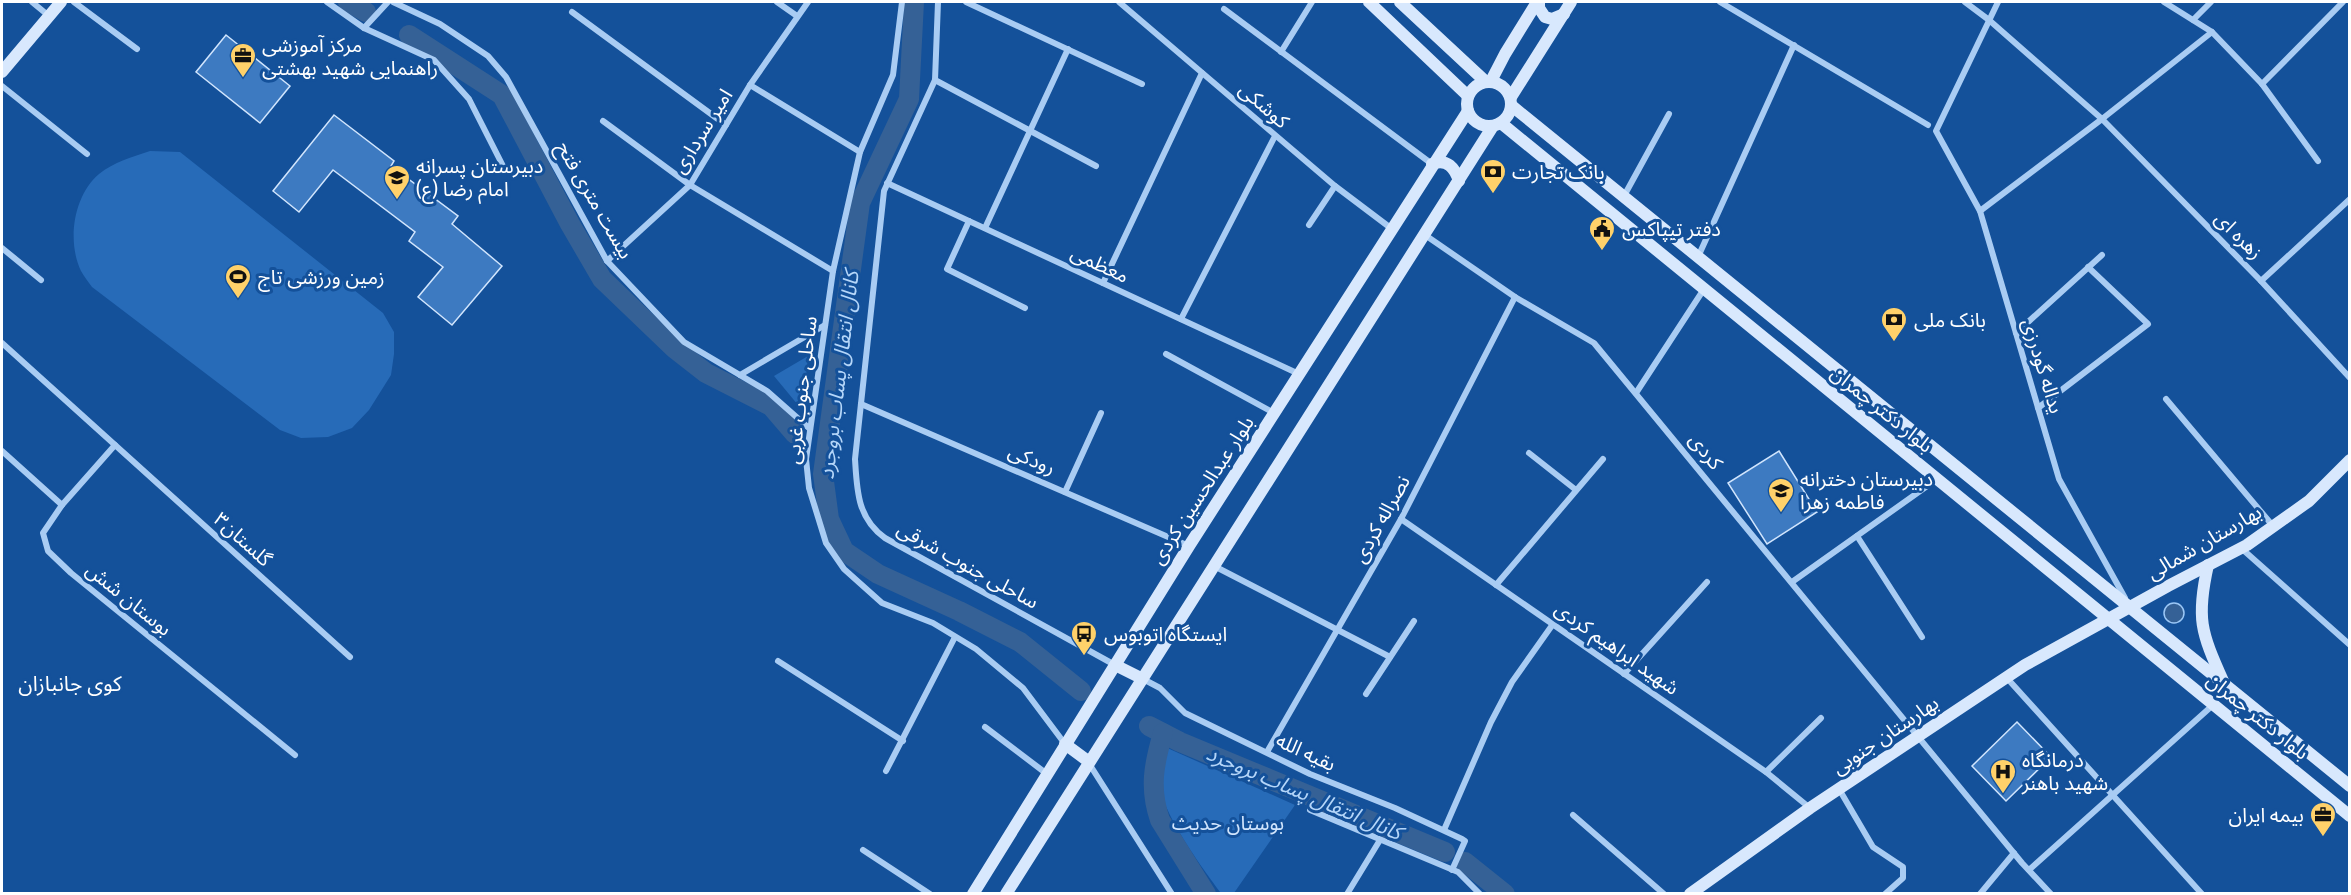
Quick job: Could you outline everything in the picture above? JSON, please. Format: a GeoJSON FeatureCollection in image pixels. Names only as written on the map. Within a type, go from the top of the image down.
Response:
{"type":"FeatureCollection","features":[{"type":"Feature","properties":{"kind":"main road"},"geometry":{"type":"LineString","coordinates":[[2,72],[61,2]]}},
{"type":"Feature","properties":{"kind":"main road"},"geometry":{"type":"LineString","coordinates":[[1369,2],[1468,96]]}},
{"type":"Feature","properties":{"kind":"main road"},"geometry":{"type":"LineString","coordinates":[[1006,894],[1088,761],[1459,181],[1497,124],[1510,112],[1511,102],[1507,90],[1499,84],[1488,81],[1400,2]]}},
{"type":"Feature","properties":{"kind":"main road"},"geometry":{"type":"LineString","coordinates":[[1497,124],[1478,123],[1468,111],[1468,96],[1478,84],[1488,81],[1538,2]]}},
{"type":"Feature","properties":{"kind":"main road"},"geometry":{"type":"LineString","coordinates":[[1538,2],[1545,17],[1552,19],[1564,14]]}},
{"type":"Feature","properties":{"kind":"main road"},"geometry":{"type":"LineString","coordinates":[[1511,102],[1571,2]]}},
{"type":"Feature","properties":{"kind":"main road","name":"بلوار دکتر چمران"},"geometry":{"type":"LineString","coordinates":[[1511,102],[1623,196],[2349,786]]}},
{"type":"Feature","properties":{"kind":"main road","name":"بلوار عبدالحسین کردی"},"geometry":{"type":"LineString","coordinates":[[973,894],[1189,546],[1468,111]]}},
{"type":"Feature","properties":{"kind":"main road","name":"بلوار دکتر چمران"},"geometry":{"type":"LineString","coordinates":[[1497,124],[1704,289],[2349,816]]}},
{"type":"Feature","properties":{"kind":"main road"},"geometry":{"type":"LineString","coordinates":[[1432,164],[1445,162],[1452,166],[1459,181]]}},
{"type":"Feature","properties":{"kind":"main road","name":"بهارستان شمالی"},"geometry":{"type":"LineString","coordinates":[[2108,619],[2241,548],[2308,501],[2347,467]]}},
{"type":"Feature","properties":{"kind":"main road"},"geometry":{"type":"LineString","coordinates":[[2208,565],[2202,591],[2201,614],[2205,640],[2225,685]]}},
{"type":"Feature","properties":{"kind":"main road","name":"بهارستان جنوبی"},"geometry":{"type":"LineString","coordinates":[[1690,894],[1810,808],[2006,677],[2108,619]]}},
{"type":"Feature","properties":{"kind":"main road"},"geometry":{"type":"LineString","coordinates":[[1115,664],[1141,678]]}},
{"type":"Feature","properties":{"kind":"main road"},"geometry":{"type":"LineString","coordinates":[[1065,744],[1088,761]]}},
{"type":"Feature","properties":{"kind":"street"},"geometry":{"type":"LineString","coordinates":[[32,2],[49,16]]}},
{"type":"Feature","properties":{"kind":"street"},"geometry":{"type":"LineString","coordinates":[[74,2],[137,49]]}},
{"type":"Feature","properties":{"kind":"street"},"geometry":{"type":"LineString","coordinates":[[327,2],[364,28],[434,60],[469,99],[503,166]]}},
{"type":"Feature","properties":{"kind":"street"},"geometry":{"type":"LineString","coordinates":[[364,28],[388,2]]}},
{"type":"Feature","properties":{"kind":"street","name":"بیست متری فتح"},"geometry":{"type":"LineString","coordinates":[[393,2],[440,24],[488,56],[506,77],[607,261],[684,342],[767,391],[810,429]]}},
{"type":"Feature","properties":{"kind":"street"},"geometry":{"type":"LineString","coordinates":[[777,2],[797,16]]}},
{"type":"Feature","properties":{"kind":"street","name":"امیر سرداری"},"geometry":{"type":"LineString","coordinates":[[607,261],[690,185],[750,85],[808,2]]}},
{"type":"Feature","properties":{"kind":"street","name":"ساحلی جنوب شرقی"},"geometry":{"type":"LineString","coordinates":[[938,2],[935,80],[884,191],[855,459],[857,493],[861,509],[878,533],[1115,664]]}},
{"type":"Feature","properties":{"kind":"street"},"geometry":{"type":"LineString","coordinates":[[966,2],[1142,84]]}},
{"type":"Feature","properties":{"kind":"street","name":"کوشکی"},"geometry":{"type":"LineString","coordinates":[[1119,2],[1335,186],[1392,229]]}},
{"type":"Feature","properties":{"kind":"street"},"geometry":{"type":"LineString","coordinates":[[1126,8],[1131,2]]}},
{"type":"Feature","properties":{"kind":"street"},"geometry":{"type":"LineString","coordinates":[[1281,52],[1312,2]]}},
{"type":"Feature","properties":{"kind":"street"},"geometry":{"type":"LineString","coordinates":[[1720,2],[1928,125]]}},
{"type":"Feature","properties":{"kind":"street","name":"زهره ای"},"geometry":{"type":"LineString","coordinates":[[1965,2],[1989,20],[2102,119],[2261,280],[2349,378]]}},
{"type":"Feature","properties":{"kind":"street"},"geometry":{"type":"LineString","coordinates":[[1989,20],[1998,2]]}},
{"type":"Feature","properties":{"kind":"street"},"geometry":{"type":"LineString","coordinates":[[2164,2],[2212,32],[2262,84],[2318,161]]}},
{"type":"Feature","properties":{"kind":"street"},"geometry":{"type":"LineString","coordinates":[[2193,20],[2211,2]]}},
{"type":"Feature","properties":{"kind":"street"},"geometry":{"type":"LineString","coordinates":[[2262,84],[2343,2]]}},
{"type":"Feature","properties":{"kind":"street","name":"ساحلی جنوب غربی"},"geometry":{"type":"LineString","coordinates":[[900,3],[892,75],[860,152],[833,271],[806,459],[809,488],[826,543],[844,569],[882,603],[933,623],[976,649],[1023,688],[1065,744]]}},
{"type":"Feature","properties":{"kind":"street"},"geometry":{"type":"LineString","coordinates":[[1224,9],[1432,164]]}},
{"type":"Feature","properties":{"kind":"street"},"geometry":{"type":"LineString","coordinates":[[572,12],[726,125]]}},
{"type":"Feature","properties":{"kind":"street","name":"یداله گودرزی"},"geometry":{"type":"LineString","coordinates":[[1989,20],[1936,130],[1980,211],[2059,478],[2129,607]]}},
{"type":"Feature","properties":{"kind":"street"},"geometry":{"type":"LineString","coordinates":[[1980,211],[2212,32]]}},
{"type":"Feature","properties":{"kind":"street"},"geometry":{"type":"LineString","coordinates":[[1698,256],[1794,45]]}},
{"type":"Feature","properties":{"kind":"street"},"geometry":{"type":"LineString","coordinates":[[985,228],[1068,49]]}},
{"type":"Feature","properties":{"kind":"street"},"geometry":{"type":"LineString","coordinates":[[1103,283],[1202,73]]}},
{"type":"Feature","properties":{"kind":"street"},"geometry":{"type":"LineString","coordinates":[[935,80],[1096,166]]}},
{"type":"Feature","properties":{"kind":"street"},"geometry":{"type":"LineString","coordinates":[[750,85],[860,152]]}},
{"type":"Feature","properties":{"kind":"street"},"geometry":{"type":"LineString","coordinates":[[2,86],[87,154]]}},
{"type":"Feature","properties":{"kind":"street"},"geometry":{"type":"LineString","coordinates":[[1623,196],[1669,114]]}},
{"type":"Feature","properties":{"kind":"street"},"geometry":{"type":"LineString","coordinates":[[603,121],[690,185],[833,271]]}},
{"type":"Feature","properties":{"kind":"street"},"geometry":{"type":"LineString","coordinates":[[1181,319],[1275,136]]}},
{"type":"Feature","properties":{"kind":"street","name":"معظمی"},"geometry":{"type":"LineString","coordinates":[[887,183],[1299,374]]}},
{"type":"Feature","properties":{"kind":"street"},"geometry":{"type":"LineString","coordinates":[[1309,225],[1335,186]]}},
{"type":"Feature","properties":{"kind":"street"},"geometry":{"type":"LineString","coordinates":[[2261,280],[2349,199]]}},
{"type":"Feature","properties":{"kind":"street"},"geometry":{"type":"LineString","coordinates":[[969,221],[947,268],[1025,308]]}},
{"type":"Feature","properties":{"kind":"street","name":"کردی"},"geometry":{"type":"LineString","coordinates":[[1425,235],[1515,297],[1594,343],[2050,894]]}},
{"type":"Feature","properties":{"kind":"street"},"geometry":{"type":"LineString","coordinates":[[2,248],[41,280]]}},
{"type":"Feature","properties":{"kind":"street"},"geometry":{"type":"LineString","coordinates":[[2016,333],[2102,255]]}},
{"type":"Feature","properties":{"kind":"street"},"geometry":{"type":"LineString","coordinates":[[2038,408],[2148,324],[2088,267]]}},
{"type":"Feature","properties":{"kind":"street"},"geometry":{"type":"LineString","coordinates":[[1636,393],[1704,289]]}},
{"type":"Feature","properties":{"kind":"street","name":"نصراله کردی"},"geometry":{"type":"LineString","coordinates":[[1267,752],[1401,519],[1515,297]]}},
{"type":"Feature","properties":{"kind":"street"},"geometry":{"type":"LineString","coordinates":[[740,375],[825,324]]}},
{"type":"Feature","properties":{"kind":"street","name":"گلستان۳"},"geometry":{"type":"LineString","coordinates":[[2,343],[350,657]]}},
{"type":"Feature","properties":{"kind":"street"},"geometry":{"type":"LineString","coordinates":[[1166,354],[1274,413]]}},
{"type":"Feature","properties":{"kind":"street"},"geometry":{"type":"LineString","coordinates":[[2166,399],[2273,526]]}},
{"type":"Feature","properties":{"kind":"street","name":"رودکی"},"geometry":{"type":"LineString","coordinates":[[861,404],[1189,546]]}},
{"type":"Feature","properties":{"kind":"street"},"geometry":{"type":"LineString","coordinates":[[1065,492],[1101,413]]}},
{"type":"Feature","properties":{"kind":"street","name":"بوستان شش"},"geometry":{"type":"LineString","coordinates":[[115,445],[62,505],[43,533],[48,551],[80,580],[295,755]]}},
{"type":"Feature","properties":{"kind":"street"},"geometry":{"type":"LineString","coordinates":[[2,452],[62,505]]}},
{"type":"Feature","properties":{"kind":"street"},"geometry":{"type":"LineString","coordinates":[[1529,453],[1576,490]]}},
{"type":"Feature","properties":{"kind":"street"},"geometry":{"type":"LineString","coordinates":[[1496,585],[1603,459]]}},
{"type":"Feature","properties":{"kind":"street"},"geometry":{"type":"LineString","coordinates":[[1792,582],[1937,479]]}},
{"type":"Feature","properties":{"kind":"street","name":"شهید ابراهیم کردی"},"geometry":{"type":"LineString","coordinates":[[1401,519],[1766,772],[1810,808]]}},
{"type":"Feature","properties":{"kind":"street"},"geometry":{"type":"LineString","coordinates":[[1857,536],[1922,638]]}},
{"type":"Feature","properties":{"kind":"street"},"geometry":{"type":"LineString","coordinates":[[2241,548],[2349,645]]}},
{"type":"Feature","properties":{"kind":"street"},"geometry":{"type":"LineString","coordinates":[[1214,566],[1390,657]]}},
{"type":"Feature","properties":{"kind":"street"},"geometry":{"type":"LineString","coordinates":[[1624,674],[1707,582]]}},
{"type":"Feature","properties":{"kind":"street"},"geometry":{"type":"LineString","coordinates":[[1366,694],[1414,621]]}},
{"type":"Feature","properties":{"kind":"street"},"geometry":{"type":"LineString","coordinates":[[1444,830],[1496,712],[1512,682],[1553,624]]}},
{"type":"Feature","properties":{"kind":"street"},"geometry":{"type":"LineString","coordinates":[[886,771],[955,637]]}},
{"type":"Feature","properties":{"kind":"street"},"geometry":{"type":"LineString","coordinates":[[778,661],[903,741]]}},
{"type":"Feature","properties":{"kind":"street"},"geometry":{"type":"LineString","coordinates":[[2006,677],[2202,894]]}},
{"type":"Feature","properties":{"kind":"street","name":"بقیه الله"},"geometry":{"type":"LineString","coordinates":[[1141,678],[1160,688],[1185,713],[1310,774],[1395,808],[1465,841],[1452,870]]}},
{"type":"Feature","properties":{"kind":"street"},"geometry":{"type":"LineString","coordinates":[[2029,870],[2213,705]]}},
{"type":"Feature","properties":{"kind":"street"},"geometry":{"type":"LineString","coordinates":[[1766,772],[1821,718]]}},
{"type":"Feature","properties":{"kind":"street"},"geometry":{"type":"LineString","coordinates":[[985,727],[1047,774]]}},
{"type":"Feature","properties":{"kind":"street"},"geometry":{"type":"LineString","coordinates":[[1088,761],[1172,894]]}},
{"type":"Feature","properties":{"kind":"street"},"geometry":{"type":"LineString","coordinates":[[1839,789],[1873,846],[1903,867],[1904,878],[1885,894]]}},
{"type":"Feature","properties":{"kind":"street"},"geometry":{"type":"LineString","coordinates":[[1310,810],[1458,872],[1477,893]]}},
{"type":"Feature","properties":{"kind":"street"},"geometry":{"type":"LineString","coordinates":[[1573,814],[1664,894]]}},
{"type":"Feature","properties":{"kind":"street"},"geometry":{"type":"LineString","coordinates":[[1347,894],[1380,840]]}},
{"type":"Feature","properties":{"kind":"street"},"geometry":{"type":"LineString","coordinates":[[863,850],[930,894]]}},
{"type":"Feature","properties":{"kind":"street"},"geometry":{"type":"LineString","coordinates":[[1980,894],[2014,853]]}},
{"type":"Feature","properties":{"kind":"green space","name":"زمین ورزشی تاج"},"geometry":{"type":"Polygon","coordinates":[[[150,151],[180,152],[383,313],[394,332],[391,375],[369,410],[352,428],[328,437],[301,438],[280,430],[89,283],[81,271],[74,247],[75,220],[83,194],[99,174],[111,166],[150,151]]]}},
{"type":"Feature","properties":{"kind":"green space"},"geometry":{"type":"Polygon","coordinates":[[[808,356],[803,411],[774,376],[808,356]]]}},
{"type":"Feature","properties":{"kind":"green space","name":"بوستان حدیث"},"geometry":{"type":"Polygon","coordinates":[[[1165,747],[1295,805],[1234,893],[1221,893],[1173,821],[1161,791],[1159,779],[1165,747]]]}},
{"type":"Feature","properties":{"kind":"shaded area"},"geometry":{"type":"Polygon","coordinates":[[[2174,603],[2181,606],[2184,613],[2181,620],[2174,623],[2167,620],[2164,613],[2167,606],[2174,603]]]}},
{"type":"Feature","properties":{"kind":"building","name":"مرکز آموزشی راهنمایی شهید بهشتی"},"geometry":{"type":"Polygon","coordinates":[[[226,35],[290,86],[260,123],[196,72],[226,35]]]}},
{"type":"Feature","properties":{"kind":"building"},"geometry":{"type":"Polygon","coordinates":[[[334,115],[394,161],[391,166],[458,216],[452,224],[502,266],[452,325],[418,297],[443,267],[409,241],[415,232],[333,170],[299,212],[273,191],[334,115]]]}},
{"type":"Feature","properties":{"kind":"building"},"geometry":{"type":"Polygon","coordinates":[[[1779,451],[1817,512],[1767,544],[1728,483],[1779,451]]]}},
{"type":"Feature","properties":{"kind":"building"},"geometry":{"type":"Polygon","coordinates":[[[2017,722],[2051,757],[2006,801],[1972,766],[2017,722]]]}},
{"type":"Feature","properties":{"kind":"waterway"},"geometry":{"type":"LineString","coordinates":[[348,2],[366,12]]}},
{"type":"Feature","properties":{"kind":"waterway","name":"کانال انتقال پساب بروجرد"},"geometry":{"type":"LineString","coordinates":[[914,2],[909,99],[860,203],[823,474],[829,519],[844,551],[878,574],[1020,642],[1081,691]]}},
{"type":"Feature","properties":{"kind":"waterway"},"geometry":{"type":"LineString","coordinates":[[409,35],[502,95],[570,224],[602,279],[674,348],[706,373],[771,406],[795,434]]}},
{"type":"Feature","properties":{"kind":"waterway","name":"کانال انتقال پساب بروجرد"},"geometry":{"type":"LineString","coordinates":[[1149,726],[1180,742],[1445,852]]}},
{"type":"Feature","properties":{"kind":"waterway","name":"کانال انتقال پساب بروجرد"},"geometry":{"type":"LineString","coordinates":[[1163,733],[1154,776],[1155,797],[1160,820],[1206,894]]}},
{"type":"Feature","properties":{"kind":"waterway","name":"کانال انتقال پساب بروجرد"},"geometry":{"type":"LineString","coordinates":[[1465,862],[1505,894]]}},
{"type":"Feature","properties":{"kind":"place","name":"مرکز آموزشی راهنمایی شهید بهشتی"},"geometry":{"type":"Point","coordinates":[243,79]}},
{"type":"Feature","properties":{"kind":"place","name":"بانک تجارت"},"geometry":{"type":"Point","coordinates":[1493,195]}},
{"type":"Feature","properties":{"kind":"place","name":"دبیرستان پسرانه امام رضا (ع)"},"geometry":{"type":"Point","coordinates":[397,201]}},
{"type":"Feature","properties":{"kind":"place","name":"دفتر تیپاکس"},"geometry":{"type":"Point","coordinates":[1602,252]}},
{"type":"Feature","properties":{"kind":"place","name":"زمین ورزشی تاج"},"geometry":{"type":"Point","coordinates":[238,300]}},
{"type":"Feature","properties":{"kind":"place","name":"بانک ملی"},"geometry":{"type":"Point","coordinates":[1894,343]}},
{"type":"Feature","properties":{"kind":"place","name":"دبیرستان دخترانه فاطمه زهرا"},"geometry":{"type":"Point","coordinates":[1781,514]}},
{"type":"Feature","properties":{"kind":"place","name":"ایستگاه اتوبوس"},"geometry":{"type":"Point","coordinates":[1084,657]}},
{"type":"Feature","properties":{"kind":"place","name":"درمانگاه شهید باهنر"},"geometry":{"type":"Point","coordinates":[2003,795]}},
{"type":"Feature","properties":{"kind":"place","name":"بیمه ایران"},"geometry":{"type":"Point","coordinates":[2323,838]}},
{"type":"Feature","properties":{"kind":"district","name":"کوی جانبازان"},"geometry":{"type":"Point","coordinates":[70,684]}}]}
